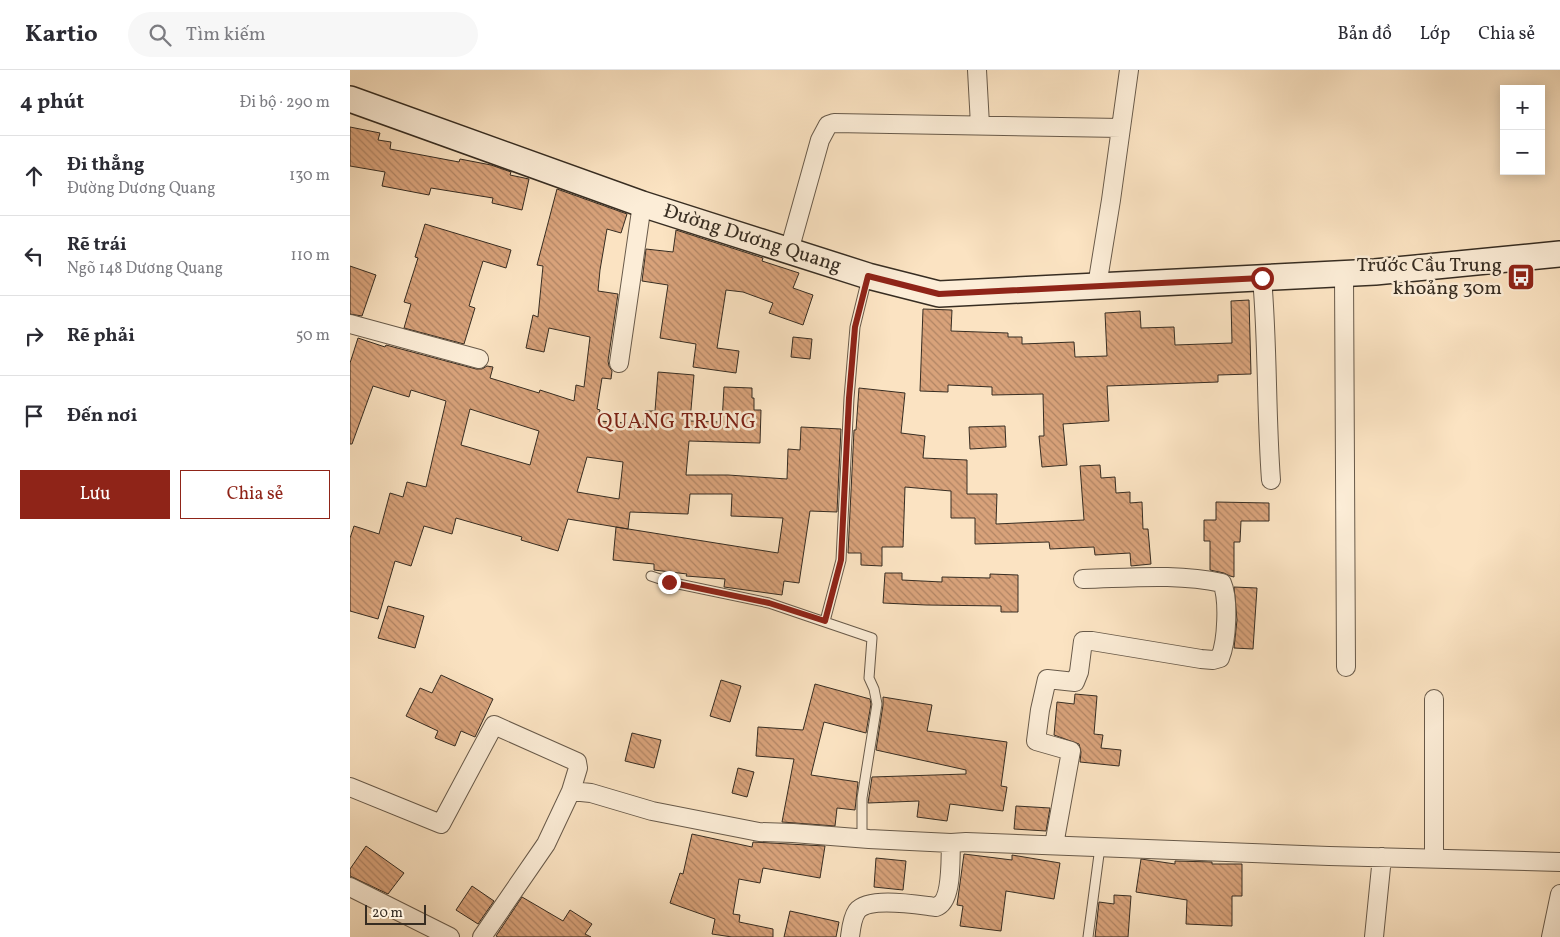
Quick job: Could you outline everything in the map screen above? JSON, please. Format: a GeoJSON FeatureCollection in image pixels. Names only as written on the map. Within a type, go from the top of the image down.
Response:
{"type":"FeatureCollection","features":[{"type":"Feature","properties":{"kind":"street"},"geometry":{"type":"LineString","coordinates":[[977,70],[980,125]]}},
{"type":"Feature","properties":{"kind":"street"},"geometry":{"type":"LineString","coordinates":[[1098,286],[1112,200],[1129,70]]}},
{"type":"Feature","properties":{"kind":"street","name":"Đường Dương Quang"},"geometry":{"type":"LineString","coordinates":[[350,99],[642,204],[868,276],[939,294],[1344,274],[1560,254]]}},
{"type":"Feature","properties":{"kind":"street"},"geometry":{"type":"LineString","coordinates":[[789,251],[814,159],[828,125],[840,122],[1121,128]]}},
{"type":"Feature","properties":{"kind":"street"},"geometry":{"type":"LineString","coordinates":[[619,364],[642,204]]}},
{"type":"Feature","properties":{"kind":"street"},"geometry":{"type":"LineString","coordinates":[[1344,274],[1346,667]]}},
{"type":"Feature","properties":{"kind":"street"},"geometry":{"type":"LineString","coordinates":[[1262,278],[1266,331],[1271,480]]}},
{"type":"Feature","properties":{"kind":"street"},"geometry":{"type":"LineString","coordinates":[[350,324],[479,359]]}},
{"type":"Feature","properties":{"kind":"street"},"geometry":{"type":"LineString","coordinates":[[1054,846],[1071,751],[1036,741],[1047,679],[1075,682],[1079,672],[1083,642],[1207,660],[1220,658],[1224,646],[1227,602],[1226,592],[1222,583],[1208,580],[1162,578],[1083,579]]}},
{"type":"Feature","properties":{"kind":"street"},"geometry":{"type":"LineString","coordinates":[[1434,699],[1434,859]]}},
{"type":"Feature","properties":{"kind":"street"},"geometry":{"type":"LineString","coordinates":[[350,787],[441,824],[494,725],[577,762],[578,768],[570,791],[546,844],[482,937]]}},
{"type":"Feature","properties":{"kind":"street"},"geometry":{"type":"LineString","coordinates":[[570,791],[591,793],[652,811],[758,832],[951,843],[1560,862]]}},
{"type":"Feature","properties":{"kind":"street"},"geometry":{"type":"LineString","coordinates":[[850,937],[854,916],[858,909],[866,905],[876,902],[936,907],[941,905],[944,902],[948,888],[951,843]]}},
{"type":"Feature","properties":{"kind":"street"},"geometry":{"type":"LineString","coordinates":[[1374,937],[1382,857]]}},
{"type":"Feature","properties":{"kind":"street"},"geometry":{"type":"LineString","coordinates":[[350,887],[450,937]]}},
{"type":"Feature","properties":{"kind":"street"},"geometry":{"type":"LineString","coordinates":[[1551,937],[1560,894]]}},
{"type":"Feature","properties":{"kind":"lane"},"geometry":{"type":"LineString","coordinates":[[825,621],[841,560],[849,398],[855,327],[868,276]]}},
{"type":"Feature","properties":{"kind":"lane"},"geometry":{"type":"LineString","coordinates":[[651,576],[669,582],[769,603],[872,638],[869,678],[874,689],[877,704],[862,798],[862,839]]}},
{"type":"Feature","properties":{"kind":"lane"},"geometry":{"type":"LineString","coordinates":[[1088,937],[1100,847]]}},
{"type":"Feature","properties":{"kind":"building"},"geometry":{"type":"Polygon","coordinates":[[[350,127],[380,133],[378,140],[391,142],[390,149],[459,162],[460,159],[491,165],[511,172],[510,175],[529,179],[522,210],[492,203],[493,198],[431,188],[429,195],[382,186],[385,172],[350,166],[350,127]]]}},
{"type":"Feature","properties":{"kind":"building"},"geometry":{"type":"Polygon","coordinates":[[[557,189],[627,214],[621,233],[607,229],[600,270],[598,291],[618,294],[608,361],[612,371],[611,379],[602,378],[597,409],[600,410],[598,421],[644,424],[645,411],[655,411],[658,372],[694,375],[690,421],[722,422],[724,387],[752,388],[754,410],[761,410],[760,443],[689,441],[686,475],[728,475],[787,479],[788,449],[800,450],[801,427],[841,429],[837,512],[810,511],[799,583],[784,581],[782,595],[724,587],[725,579],[686,576],[687,574],[654,570],[654,564],[613,560],[616,527],[568,519],[558,551],[521,540],[522,537],[456,518],[452,534],[424,526],[411,566],[395,561],[378,619],[350,611],[350,538],[354,526],[379,534],[390,493],[403,497],[407,482],[426,487],[446,401],[411,390],[409,397],[373,386],[352,444],[350,444],[350,363],[358,338],[385,347],[386,345],[476,369],[482,369],[487,366],[493,367],[490,378],[539,393],[540,390],[574,401],[576,385],[584,387],[590,337],[549,328],[544,352],[526,348],[533,315],[538,317],[543,266],[537,265],[557,189]],[[470,409],[461,445],[530,465],[539,431],[470,409]],[[587,457],[577,492],[619,499],[623,462],[587,457]],[[690,494],[688,514],[630,512],[628,529],[778,553],[783,518],[731,516],[732,494],[690,494]]]}},
{"type":"Feature","properties":{"kind":"building"},"geometry":{"type":"Polygon","coordinates":[[[425,224],[511,250],[506,268],[483,261],[469,306],[475,308],[464,344],[404,328],[411,304],[404,302],[418,258],[415,257],[425,224]]]}},
{"type":"Feature","properties":{"kind":"building"},"geometry":{"type":"Polygon","coordinates":[[[676,230],[763,258],[762,261],[799,273],[793,288],[813,295],[803,325],[769,313],[773,303],[743,292],[726,290],[717,348],[739,351],[736,373],[693,367],[696,344],[660,338],[668,285],[642,281],[646,249],[673,252],[676,230]]]}},
{"type":"Feature","properties":{"kind":"building"},"geometry":{"type":"Polygon","coordinates":[[[350,266],[376,275],[362,316],[350,314],[350,266]]]}},
{"type":"Feature","properties":{"kind":"building"},"geometry":{"type":"Polygon","coordinates":[[[1249,300],[1251,374],[1218,375],[1218,382],[1107,386],[1109,421],[1063,424],[1067,465],[1042,467],[1039,436],[1044,436],[1043,394],[992,395],[992,387],[948,385],[948,392],[920,391],[923,309],[952,310],[951,331],[1008,333],[1008,337],[1022,337],[1022,344],[1074,342],[1075,357],[1107,356],[1105,313],[1140,311],[1141,328],[1174,327],[1175,345],[1232,343],[1231,301],[1249,300]]]}},
{"type":"Feature","properties":{"kind":"building"},"geometry":{"type":"Polygon","coordinates":[[[793,337],[812,339],[810,359],[791,357],[793,337]]]}},
{"type":"Feature","properties":{"kind":"building"},"geometry":{"type":"Polygon","coordinates":[[[859,388],[905,393],[901,433],[925,436],[923,458],[967,460],[967,494],[997,494],[996,524],[1084,520],[1080,466],[1100,465],[1101,478],[1115,477],[1116,493],[1130,492],[1130,503],[1142,502],[1143,529],[1148,529],[1151,564],[1131,566],[1130,553],[1095,555],[1094,547],[1050,549],[1049,542],[975,544],[975,518],[951,518],[951,491],[905,487],[903,547],[882,547],[882,566],[861,565],[861,553],[848,553],[854,430],[856,430],[859,388]]]}},
{"type":"Feature","properties":{"kind":"building"},"geometry":{"type":"Polygon","coordinates":[[[1005,426],[1006,447],[970,449],[969,427],[1005,426]]]}},
{"type":"Feature","properties":{"kind":"building"},"geometry":{"type":"Polygon","coordinates":[[[1216,502],[1269,503],[1269,521],[1241,521],[1240,542],[1234,542],[1234,577],[1210,570],[1210,541],[1204,541],[1204,520],[1216,520],[1216,502]]]}},
{"type":"Feature","properties":{"kind":"building"},"geometry":{"type":"Polygon","coordinates":[[[885,573],[902,573],[902,580],[942,582],[942,577],[990,578],[990,574],[1018,575],[1018,612],[1001,612],[1001,606],[883,603],[885,573]]]}},
{"type":"Feature","properties":{"kind":"building"},"geometry":{"type":"Polygon","coordinates":[[[1234,587],[1257,588],[1253,649],[1234,648],[1237,620],[1234,587]]]}},
{"type":"Feature","properties":{"kind":"building"},"geometry":{"type":"Polygon","coordinates":[[[388,606],[424,616],[415,648],[378,638],[388,606]]]}},
{"type":"Feature","properties":{"kind":"building"},"geometry":{"type":"Polygon","coordinates":[[[441,675],[493,699],[475,737],[461,731],[455,746],[435,738],[438,731],[406,716],[420,688],[432,693],[441,675]]]}},
{"type":"Feature","properties":{"kind":"building"},"geometry":{"type":"Polygon","coordinates":[[[721,680],[741,686],[730,722],[710,716],[721,680]]]}},
{"type":"Feature","properties":{"kind":"building"},"geometry":{"type":"Polygon","coordinates":[[[815,684],[870,699],[871,704],[866,733],[824,722],[811,775],[858,782],[855,810],[837,808],[835,826],[782,822],[794,759],[756,756],[758,727],[803,730],[815,684]]]}},
{"type":"Feature","properties":{"kind":"building"},"geometry":{"type":"Polygon","coordinates":[[[1075,694],[1097,696],[1094,734],[1103,735],[1101,748],[1121,750],[1119,766],[1080,762],[1081,752],[1079,744],[1054,735],[1057,702],[1074,704],[1075,694]]]}},
{"type":"Feature","properties":{"kind":"building"},"geometry":{"type":"Polygon","coordinates":[[[883,697],[932,705],[927,731],[1007,742],[1001,786],[1007,787],[1003,811],[950,804],[947,821],[917,817],[919,801],[868,803],[872,777],[966,774],[966,770],[876,750],[883,697]]]}},
{"type":"Feature","properties":{"kind":"building"},"geometry":{"type":"Polygon","coordinates":[[[632,733],[661,740],[654,768],[625,761],[632,733]]]}},
{"type":"Feature","properties":{"kind":"building"},"geometry":{"type":"Polygon","coordinates":[[[738,768],[754,772],[747,797],[732,793],[738,768]]]}},
{"type":"Feature","properties":{"kind":"building"},"geometry":{"type":"Polygon","coordinates":[[[1016,806],[1050,808],[1046,831],[1014,829],[1016,806]]]}},
{"type":"Feature","properties":{"kind":"building"},"geometry":{"type":"Polygon","coordinates":[[[692,834],[752,847],[753,842],[825,846],[820,878],[763,868],[760,883],[739,879],[733,914],[740,915],[739,922],[773,929],[773,937],[732,937],[712,934],[715,919],[670,903],[680,873],[683,874],[692,834]]]}},
{"type":"Feature","properties":{"kind":"building"},"geometry":{"type":"Polygon","coordinates":[[[366,846],[404,873],[388,894],[350,876],[350,869],[366,846]]]}},
{"type":"Feature","properties":{"kind":"building"},"geometry":{"type":"Polygon","coordinates":[[[964,854],[1012,860],[1012,855],[1060,863],[1054,899],[1006,891],[1001,931],[960,926],[963,906],[957,905],[964,854]]]}},
{"type":"Feature","properties":{"kind":"building"},"geometry":{"type":"Polygon","coordinates":[[[876,858],[906,861],[903,890],[874,887],[876,858]]]}},
{"type":"Feature","properties":{"kind":"building"},"geometry":{"type":"Polygon","coordinates":[[[1141,859],[1175,864],[1175,861],[1242,864],[1242,896],[1232,896],[1232,926],[1186,924],[1187,900],[1136,892],[1141,859]]]}},
{"type":"Feature","properties":{"kind":"building"},"geometry":{"type":"Polygon","coordinates":[[[472,886],[494,901],[478,924],[456,910],[472,886]]]}},
{"type":"Feature","properties":{"kind":"building"},"geometry":{"type":"Polygon","coordinates":[[[1114,895],[1131,896],[1128,937],[1095,937],[1099,902],[1114,904],[1114,895]]]}},
{"type":"Feature","properties":{"kind":"building"},"geometry":{"type":"Polygon","coordinates":[[[522,897],[563,921],[570,910],[592,924],[585,934],[591,937],[496,936],[522,897]]]}},
{"type":"Feature","properties":{"kind":"building"},"geometry":{"type":"Polygon","coordinates":[[[790,911],[839,922],[836,937],[784,937],[790,911]]]}},
{"type":"Feature","properties":{"kind":"place","name":"Trước Cầu Trung khoảng 30m"},"geometry":{"type":"Point","coordinates":[1521,277]}},
{"type":"Feature","properties":{"kind":"district","name":"QUANG TRUNG"},"geometry":{"type":"Point","coordinates":[677,422]}},
{"type":"Feature","properties":{"kind":"route"},"geometry":{"type":"LineString","coordinates":[[669,582],[769,603],[825,621],[841,560],[849,398],[855,327],[868,276],[939,294],[1262,278]]}}]}
